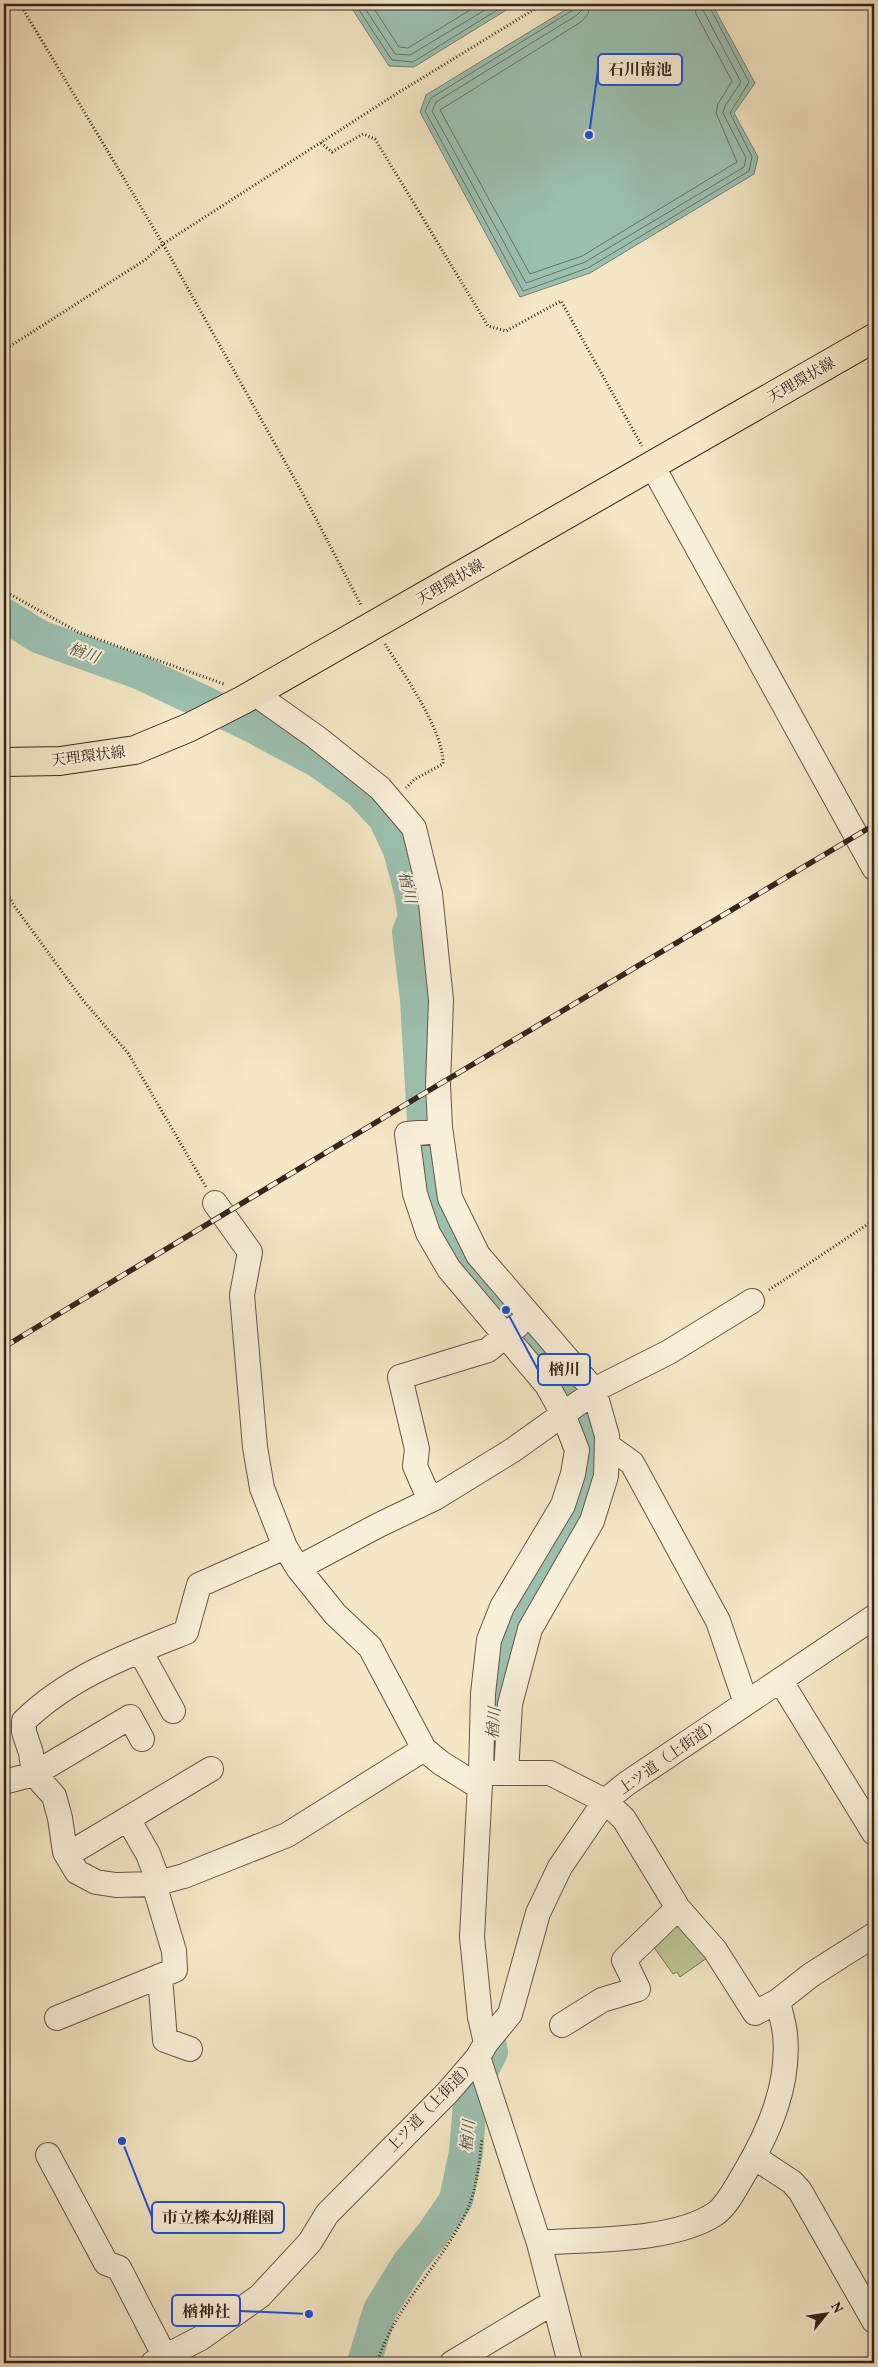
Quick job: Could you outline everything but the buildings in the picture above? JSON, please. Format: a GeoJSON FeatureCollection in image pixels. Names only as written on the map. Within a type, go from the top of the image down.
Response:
{"type":"FeatureCollection","features":[{"type":"Feature","properties":{"kind":"main road","name":"天理環状線"},"geometry":{"type":"LineString","coordinates":[[4,762],[60,761],[134,750],[188,728],[249,697],[874,338]]}},
{"type":"Feature","properties":{"kind":"street"},"geometry":{"type":"LineString","coordinates":[[653,466],[874,868]]}},
{"type":"Feature","properties":{"kind":"street"},"geometry":{"type":"LineString","coordinates":[[249,697],[316,737],[380,788],[414,828],[430,894],[441,1000],[438,1085],[440,1131],[450,1198],[478,1255],[530,1315],[592,1393],[607,1436],[606,1476],[592,1521],[530,1629],[491,1775],[472,1937],[482,2050],[493,2105],[539,2243],[570,2363]]}},
{"type":"Feature","properties":{"kind":"street"},"geometry":{"type":"LineString","coordinates":[[440,1131],[407,1134],[415,1194],[428,1233],[449,1269],[547,1385],[566,1411],[577,1450],[573,1474],[563,1505],[502,1607],[489,1640],[483,1694],[491,1775]]}},
{"type":"Feature","properties":{"kind":"street"},"geometry":{"type":"LineString","coordinates":[[215,1203],[250,1252],[242,1296],[255,1447],[262,1488],[284,1547],[298,1568],[335,1614],[370,1646],[424,1749],[441,1763],[473,1783],[491,1775],[550,1772],[605,1801],[624,1819],[678,1908],[715,1950],[755,2013],[778,2001],[811,1975],[874,1935]]}},
{"type":"Feature","properties":{"kind":"street"},"geometry":{"type":"LineString","coordinates":[[298,1568],[379,1524],[434,1498],[513,1450],[592,1393],[668,1352],[752,1301]]}},
{"type":"Feature","properties":{"kind":"street"},"geometry":{"type":"LineString","coordinates":[[434,1498],[425,1488],[415,1466],[417,1450],[400,1377],[488,1350],[530,1315]]}},
{"type":"Feature","properties":{"kind":"street"},"geometry":{"type":"LineString","coordinates":[[607,1445],[632,1463],[713,1613],[732,1658],[746,1703]]}},
{"type":"Feature","properties":{"kind":"street"},"geometry":{"type":"LineString","coordinates":[[284,1547],[199,1584],[186,1632],[110,1663],[41,1704],[24,1721],[24,1732],[31,1753],[34,1774],[54,1796],[67,1855],[77,1872],[96,1882],[116,1885],[157,1883],[184,1876],[287,1835],[424,1749]]}},
{"type":"Feature","properties":{"kind":"street","name":"上ツ道（上街道）"},"geometry":{"type":"LineString","coordinates":[[159,2360],[201,2338],[260,2296],[310,2242],[327,2214],[448,2092],[482,2050],[510,2014],[538,1913],[560,1866],[605,1801],[626,1784],[874,1617]]}},
{"type":"Feature","properties":{"kind":"street"},"geometry":{"type":"LineString","coordinates":[[140,1651],[173,1711]]}},
{"type":"Feature","properties":{"kind":"street"},"geometry":{"type":"LineString","coordinates":[[780,1680],[874,1833]]}},
{"type":"Feature","properties":{"kind":"street"},"geometry":{"type":"LineString","coordinates":[[4,1782],[34,1774],[130,1717],[142,1739]]}},
{"type":"Feature","properties":{"kind":"street"},"geometry":{"type":"LineString","coordinates":[[67,1855],[211,1768]]}},
{"type":"Feature","properties":{"kind":"street"},"geometry":{"type":"LineString","coordinates":[[57,2018],[175,1970],[174,1951],[157,1883],[148,1854],[128,1818]]}},
{"type":"Feature","properties":{"kind":"street"},"geometry":{"type":"LineString","coordinates":[[562,2025],[602,2000],[638,1989],[624,1960],[678,1908]]}},
{"type":"Feature","properties":{"kind":"street"},"geometry":{"type":"LineString","coordinates":[[160,1976],[165,2040],[190,2049]]}},
{"type":"Feature","properties":{"kind":"street"},"geometry":{"type":"LineString","coordinates":[[539,2243],[642,2236],[679,2228],[716,2214],[732,2194],[754,2157],[773,2119],[785,2072],[785,2034],[778,2001]]}},
{"type":"Feature","properties":{"kind":"street"},"geometry":{"type":"LineString","coordinates":[[48,2155],[106,2263],[118,2268],[159,2360]]}},
{"type":"Feature","properties":{"kind":"street"},"geometry":{"type":"LineString","coordinates":[[754,2157],[792,2182],[800,2191],[874,2321]]}},
{"type":"Feature","properties":{"kind":"street"},"geometry":{"type":"LineString","coordinates":[[452,2363],[554,2302]]}},
{"type":"Feature","properties":{"kind":"path"},"geometry":{"type":"LineString","coordinates":[[20,4],[163,244],[303,494],[361,605]]}},
{"type":"Feature","properties":{"kind":"path"},"geometry":{"type":"LineString","coordinates":[[4,350],[145,260],[163,244],[321,142],[543,4]]}},
{"type":"Feature","properties":{"kind":"path"},"geometry":{"type":"LineString","coordinates":[[321,142],[332,152],[363,134],[375,139],[488,326],[506,331],[561,301],[653,466]]}},
{"type":"Feature","properties":{"kind":"path"},"geometry":{"type":"LineString","coordinates":[[4,592],[78,632],[249,697]]}},
{"type":"Feature","properties":{"kind":"path"},"geometry":{"type":"LineString","coordinates":[[385,643],[418,698],[443,752],[443,764],[415,779],[406,788],[414,828]]}},
{"type":"Feature","properties":{"kind":"path"},"geometry":{"type":"LineString","coordinates":[[4,888],[15,907],[82,999],[128,1053],[215,1203]]}},
{"type":"Feature","properties":{"kind":"path"},"geometry":{"type":"LineString","coordinates":[[752,1301],[874,1220]]}},
{"type":"Feature","properties":{"kind":"path"},"geometry":{"type":"LineString","coordinates":[[377,2363],[399,2314],[443,2251],[466,2212],[476,2182],[485,2116],[493,2105]]}},
{"type":"Feature","properties":{"kind":"shaded area"},"geometry":{"type":"Polygon","coordinates":[[[677,1912],[714,1953],[680,1977],[677,1972],[673,1974],[648,1939],[677,1912]]]}},
{"type":"Feature","properties":{"kind":"water"},"geometry":{"type":"Polygon","coordinates":[[[349,4],[516,4],[414,67],[389,66],[349,4]]]}},
{"type":"Feature","properties":{"kind":"water"},"geometry":{"type":"Polygon","coordinates":[[[575,4],[712,4],[755,83],[734,113],[758,157],[754,174],[590,273],[520,297],[420,112],[426,95],[575,4]]]}},
{"type":"Feature","properties":{"kind":"waterway","name":"楢川"},"geometry":{"type":"LineString","coordinates":[[4,615],[40,637],[141,673],[247,723],[320,762],[361,792],[385,818],[400,850],[411,892],[415,917],[409,932],[417,1000],[427,1172],[440,1218],[461,1258],[571,1383],[591,1427],[590,1475],[576,1515],[526,1585],[505,1629],[497,1668],[491,1759]]}},
{"type":"Feature","properties":{"kind":"waterway","name":"楢川"},"geometry":{"type":"LineString","coordinates":[[364,2363],[380,2310],[409,2263],[432,2235],[456,2200],[466,2152],[471,2092],[491,2052],[489,2041]]}},
{"type":"Feature","properties":{"kind":"railway"},"geometry":{"type":"LineString","coordinates":[[4,1347],[874,825]]}},
{"type":"Feature","properties":{"kind":"place","name":"石川南池"},"geometry":{"type":"Point","coordinates":[589,135]}},
{"type":"Feature","properties":{"kind":"place","name":"楢川"},"geometry":{"type":"Point","coordinates":[506,1310]}},
{"type":"Feature","properties":{"kind":"place","name":"市立檪本幼稚園"},"geometry":{"type":"Point","coordinates":[122,2141]}},
{"type":"Feature","properties":{"kind":"place","name":"楢神社"},"geometry":{"type":"Point","coordinates":[309,2314]}}]}
